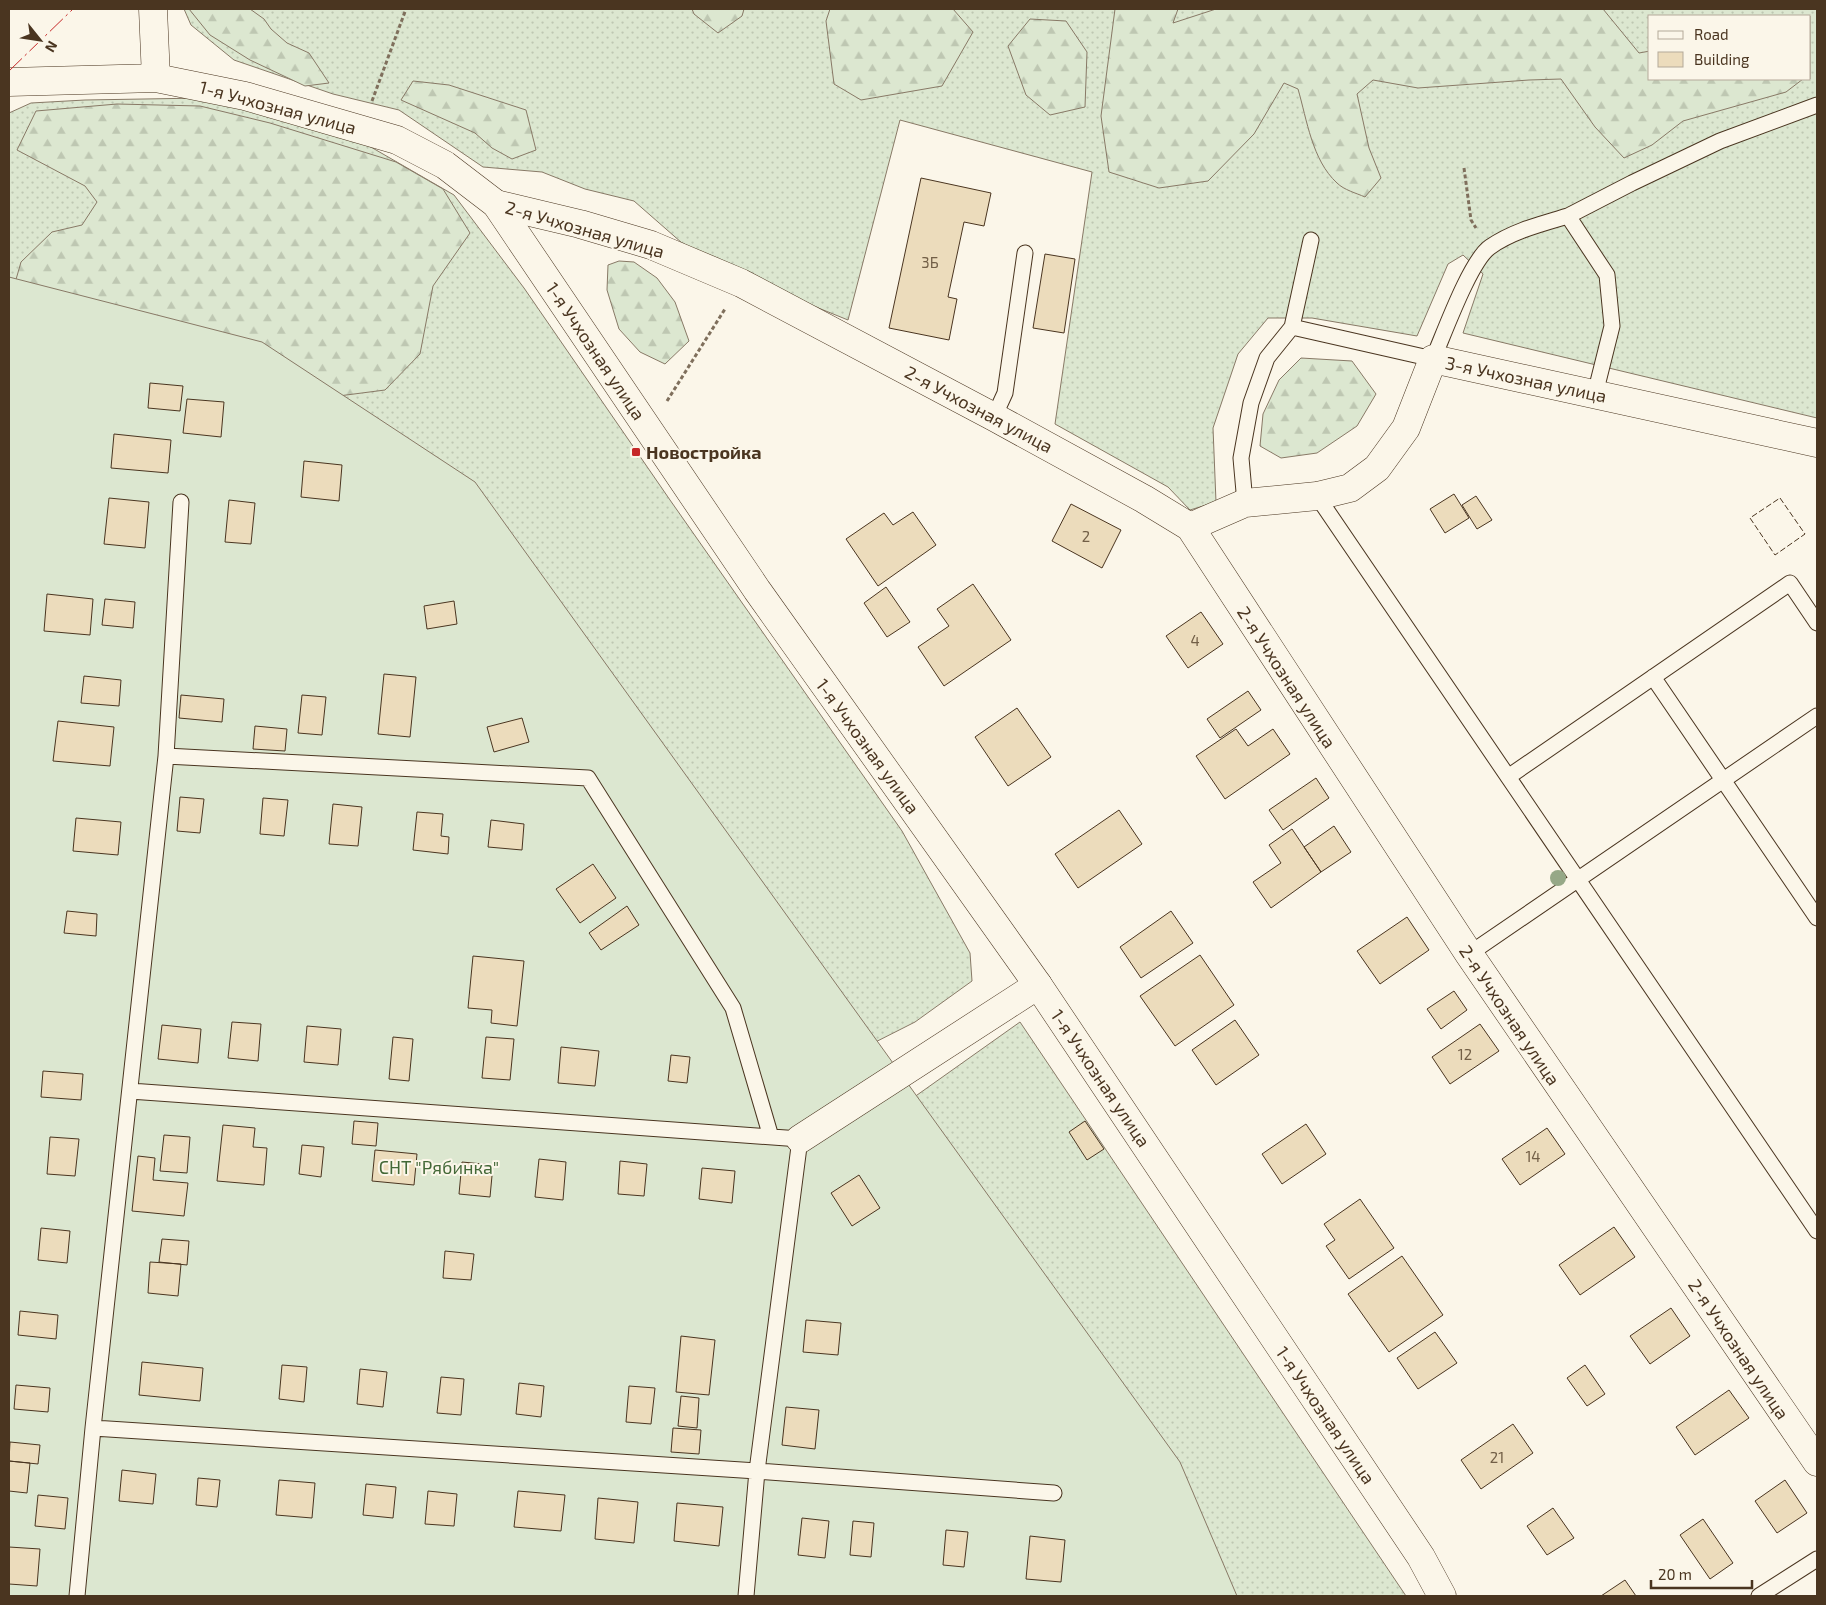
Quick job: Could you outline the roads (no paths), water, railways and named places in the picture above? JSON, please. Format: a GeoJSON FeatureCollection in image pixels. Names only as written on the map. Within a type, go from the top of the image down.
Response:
{"type":"FeatureCollection","features":[{"type":"Feature","properties":{"kind":"street"},"geometry":{"type":"LineString","coordinates":[[153,9],[156,78]]}},
{"type":"Feature","properties":{"kind":"street","name":"1-я Учхозная улица"},"geometry":{"type":"LineString","coordinates":[[9,82],[156,78],[245,96],[396,140],[445,165],[496,204],[756,590],[1038,985],[1421,1557],[1442,1596]]}},
{"type":"Feature","properties":{"kind":"street","name":"2-я Учхозная улица"},"geometry":{"type":"LineString","coordinates":[[496,204],[580,224],[651,245],[741,283],[994,416],[1144,498],[1190,528],[1469,954],[1817,1462]]}},
{"type":"Feature","properties":{"kind":"street","name":"3-я Учхозная улица"},"geometry":{"type":"LineString","coordinates":[[1190,528],[1245,503],[1317,496],[1350,488],[1377,468],[1406,428],[1433,359],[1817,443]]}},
{"type":"Feature","properties":{"kind":"street"},"geometry":{"type":"LineString","coordinates":[[800,1139],[1038,985]]}},
{"type":"Feature","properties":{"kind":"lane"},"geometry":{"type":"LineString","coordinates":[[1292,327],[1433,359],[1466,282],[1478,261],[1489,248],[1522,230],[1568,216],[1720,141],[1817,105]]}},
{"type":"Feature","properties":{"kind":"lane"},"geometry":{"type":"LineString","coordinates":[[1568,216],[1607,275],[1612,326],[1595,394]]}},
{"type":"Feature","properties":{"kind":"lane"},"geometry":{"type":"LineString","coordinates":[[1245,503],[1241,458],[1251,402],[1268,358],[1292,327],[1312,240]]}},
{"type":"Feature","properties":{"kind":"lane"},"geometry":{"type":"LineString","coordinates":[[994,416],[1005,393],[1025,253]]}},
{"type":"Feature","properties":{"kind":"lane"},"geometry":{"type":"LineString","coordinates":[[1317,496],[1817,1231]]}},
{"type":"Feature","properties":{"kind":"lane"},"geometry":{"type":"LineString","coordinates":[[77,1596],[93,1428],[166,756],[181,502]]}},
{"type":"Feature","properties":{"kind":"lane"},"geometry":{"type":"LineString","coordinates":[[1508,776],[1790,583],[1817,623]]}},
{"type":"Feature","properties":{"kind":"lane"},"geometry":{"type":"LineString","coordinates":[[1653,677],[1817,918]]}},
{"type":"Feature","properties":{"kind":"lane"},"geometry":{"type":"LineString","coordinates":[[1469,954],[1817,716]]}},
{"type":"Feature","properties":{"kind":"lane"},"geometry":{"type":"LineString","coordinates":[[166,756],[588,778],[733,1008],[771,1137]]}},
{"type":"Feature","properties":{"kind":"lane"},"geometry":{"type":"LineString","coordinates":[[130,1091],[800,1139],[757,1471],[746,1596]]}},
{"type":"Feature","properties":{"kind":"lane"},"geometry":{"type":"LineString","coordinates":[[93,1428],[757,1471],[1054,1493]]}},
{"type":"Feature","properties":{"kind":"lane"},"geometry":{"type":"LineString","coordinates":[[1759,1596],[1817,1559]]}},
{"type":"Feature","properties":{"kind":"place","name":"Новостройка"},"geometry":{"type":"Point","coordinates":[636,452]}},
{"type":"Feature","properties":{"kind":"park label","name":"СНТ \"Рябинка\""},"geometry":{"type":"Point","coordinates":[439,1167]}}]}
